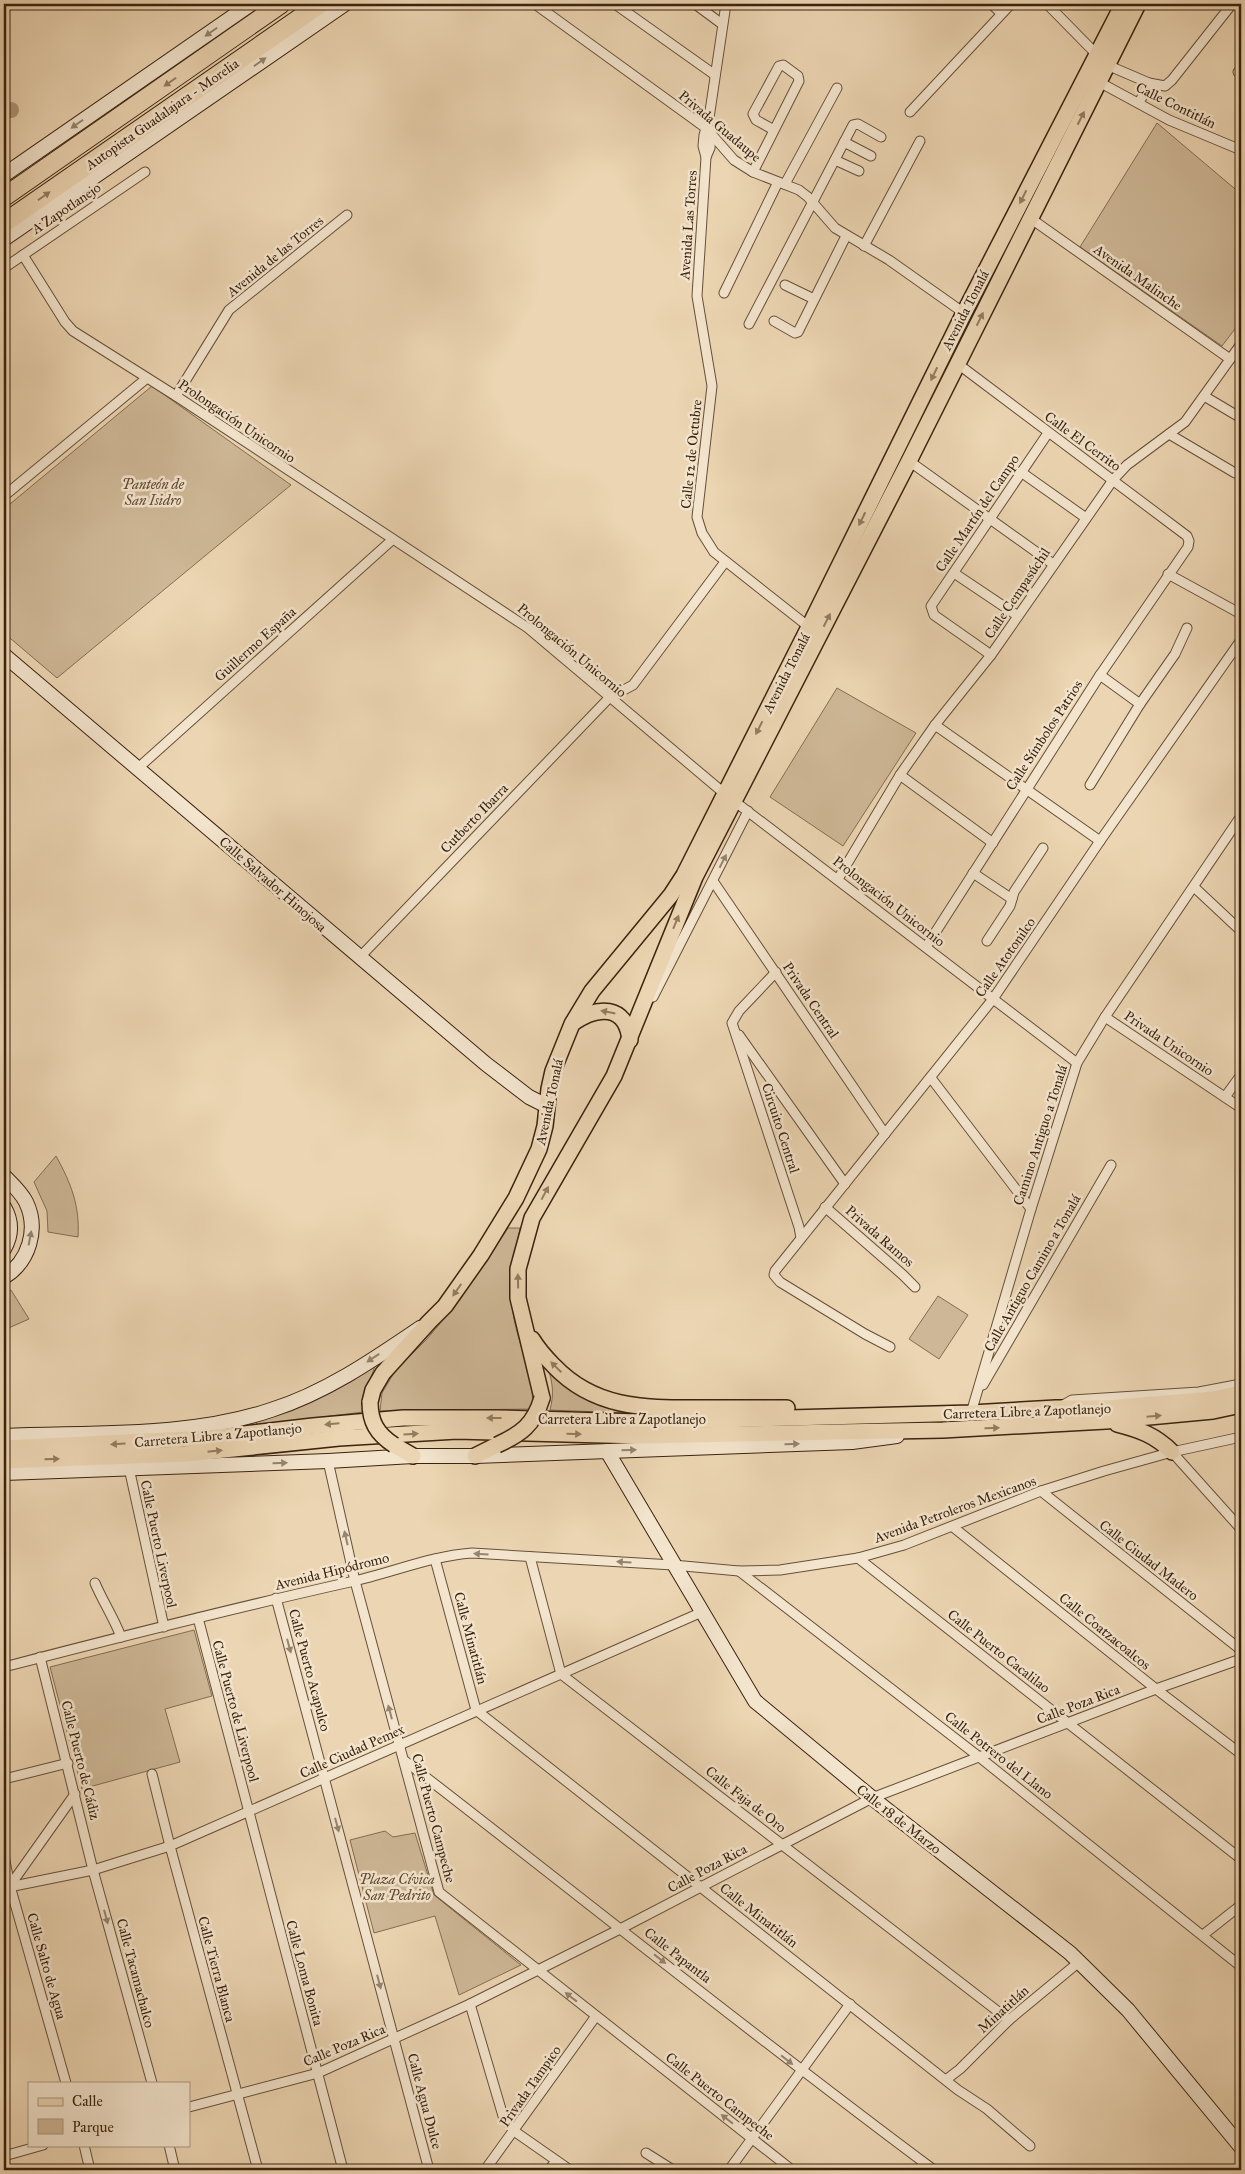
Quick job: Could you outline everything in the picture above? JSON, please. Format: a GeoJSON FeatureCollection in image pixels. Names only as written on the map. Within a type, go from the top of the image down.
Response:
{"type":"FeatureCollection","features":[{"type":"Feature","properties":{"kind":"highway","name":"Autopista Guadalajara - Morelia"},"geometry":{"type":"LineString","coordinates":[[4,197],[281,4]]}},
{"type":"Feature","properties":{"kind":"highway","name":"Autopista Guadalajara - Morelia"},"geometry":{"type":"LineString","coordinates":[[4,223],[320,4]]}},
{"type":"Feature","properties":{"kind":"main road","name":"Avenida Tonalá"},"geometry":{"type":"LineString","coordinates":[[413,1456],[394,1445],[375,1429],[370,1417],[370,1402],[373,1390],[383,1373],[428,1322],[445,1306],[481,1255],[516,1198],[539,1149],[546,1126],[553,1070],[572,1024],[592,990],[679,882],[730,798],[909,461],[1099,82],[1102,60],[1123,4]]}},
{"type":"Feature","properties":{"kind":"main road","name":"Avenida Tonalá"},"geometry":{"type":"LineString","coordinates":[[476,1456],[527,1427],[537,1414],[542,1398],[539,1378],[518,1298],[518,1269],[532,1218],[614,1076],[633,1034],[695,877],[730,798],[809,627],[964,313],[1102,60],[1138,4]]}},
{"type":"Feature","properties":{"kind":"main road"},"geometry":{"type":"LineString","coordinates":[[572,1024],[584,1015],[594,1011],[611,1012],[619,1015],[626,1022],[633,1034]]}},
{"type":"Feature","properties":{"kind":"main road"},"geometry":{"type":"LineString","coordinates":[[524,1325],[545,1356],[578,1387],[604,1399],[632,1406],[665,1408],[935,1408],[966,1413]]}},
{"type":"Feature","properties":{"kind":"main road","name":"Carretera Libre a Zapotlanejo"},"geometry":{"type":"LineString","coordinates":[[4,1448],[208,1438],[404,1418],[498,1418],[640,1422],[966,1413],[1056,1408],[1107,1408],[1213,1399],[1241,1393]]}},
{"type":"Feature","properties":{"kind":"main road","name":"Carretera Libre a Zapotlanejo"},"geometry":{"type":"LineString","coordinates":[[4,1461],[185,1454],[339,1438],[457,1431],[641,1436],[943,1430],[1106,1420],[1213,1411],[1241,1405]]}},
{"type":"Feature","properties":{"kind":"main road"},"geometry":{"type":"LineString","coordinates":[[1106,1420],[1148,1434],[1160,1440],[1172,1452]]}},
{"type":"Feature","properties":{"kind":"street"},"geometry":{"type":"LineString","coordinates":[[4,176],[251,4]]}},
{"type":"Feature","properties":{"kind":"street"},"geometry":{"type":"LineString","coordinates":[[4,239],[345,4]]}},
{"type":"Feature","properties":{"kind":"street","name":"Privada Guadaupe"},"geometry":{"type":"LineString","coordinates":[[535,4],[708,130],[734,160],[752,172],[799,190],[835,228],[889,260],[964,313]]}},
{"type":"Feature","properties":{"kind":"street"},"geometry":{"type":"LineString","coordinates":[[615,4],[715,75]]}},
{"type":"Feature","properties":{"kind":"street"},"geometry":{"type":"LineString","coordinates":[[695,4],[722,24]]}},
{"type":"Feature","properties":{"kind":"street","name":"Avenida Las Torres"},"geometry":{"type":"LineString","coordinates":[[697,296],[706,157],[710,148],[709,118],[726,4]]}},
{"type":"Feature","properties":{"kind":"street"},"geometry":{"type":"LineString","coordinates":[[991,4],[1001,13]]}},
{"type":"Feature","properties":{"kind":"street"},"geometry":{"type":"LineString","coordinates":[[910,112],[1011,4]]}},
{"type":"Feature","properties":{"kind":"street"},"geometry":{"type":"LineString","coordinates":[[1048,4],[1102,60],[1149,83],[1164,86],[1170,83],[1232,4]]}},
{"type":"Feature","properties":{"kind":"street"},"geometry":{"type":"LineString","coordinates":[[752,172],[774,130],[799,81],[798,76],[783,65],[779,66],[753,114],[756,120],[774,130]]}},
{"type":"Feature","properties":{"kind":"street","name":"Calle Contitlán"},"geometry":{"type":"LineString","coordinates":[[1099,82],[1170,120],[1241,150]]}},
{"type":"Feature","properties":{"kind":"street"},"geometry":{"type":"LineString","coordinates":[[1139,103],[1149,83]]}},
{"type":"Feature","properties":{"kind":"street"},"geometry":{"type":"LineString","coordinates":[[724,293],[781,183],[837,88]]}},
{"type":"Feature","properties":{"kind":"street"},"geometry":{"type":"LineString","coordinates":[[749,324],[855,123],[881,137]]}},
{"type":"Feature","properties":{"kind":"street"},"geometry":{"type":"LineString","coordinates":[[864,246],[920,140]]}},
{"type":"Feature","properties":{"kind":"street"},"geometry":{"type":"LineString","coordinates":[[844,142],[871,156]]}},
{"type":"Feature","properties":{"kind":"street"},"geometry":{"type":"LineString","coordinates":[[835,160],[859,172]]}},
{"type":"Feature","properties":{"kind":"street","name":"A Zapotlanejo"},"geometry":{"type":"LineString","coordinates":[[4,268],[145,172]]}},
{"type":"Feature","properties":{"kind":"street","name":"Avenida de las Torres"},"geometry":{"type":"LineString","coordinates":[[176,396],[230,310],[347,215]]}},
{"type":"Feature","properties":{"kind":"street","name":"Avenida Malinche"},"geometry":{"type":"LineString","coordinates":[[1030,218],[1230,359]]}},
{"type":"Feature","properties":{"kind":"street"},"geometry":{"type":"LineString","coordinates":[[774,320],[797,333],[846,236]]}},
{"type":"Feature","properties":{"kind":"street","name":"Prolongación Unicornio"},"geometry":{"type":"LineString","coordinates":[[23,255],[73,332],[176,396],[528,628],[730,798],[1077,1063]]}},
{"type":"Feature","properties":{"kind":"street"},"geometry":{"type":"LineString","coordinates":[[785,285],[814,300]]}},
{"type":"Feature","properties":{"kind":"street","name":"Calle 12 de Octubre"},"geometry":{"type":"LineString","coordinates":[[697,296],[712,386],[697,517],[702,534],[714,552],[725,562],[809,627]]}},
{"type":"Feature","properties":{"kind":"street","name":"Calle Cempasúchil"},"geometry":{"type":"LineString","coordinates":[[838,879],[900,775],[935,725],[991,655],[1113,480],[1127,465],[1185,422],[1240,348]]}},
{"type":"Feature","properties":{"kind":"street","name":"Calle El Cerrito"},"geometry":{"type":"LineString","coordinates":[[958,364],[1187,536],[1189,541]]}},
{"type":"Feature","properties":{"kind":"street"},"geometry":{"type":"LineString","coordinates":[[4,496],[147,378]]}},
{"type":"Feature","properties":{"kind":"street"},"geometry":{"type":"LineString","coordinates":[[1204,396],[1241,418]]}},
{"type":"Feature","properties":{"kind":"street","name":"Calle Martín del Campo"},"geometry":{"type":"LineString","coordinates":[[991,655],[934,615],[931,610],[933,604],[1048,433]]}},
{"type":"Feature","properties":{"kind":"street"},"geometry":{"type":"LineString","coordinates":[[1170,434],[1235,473]]}},
{"type":"Feature","properties":{"kind":"street"},"geometry":{"type":"LineString","coordinates":[[909,461],[1053,564]]}},
{"type":"Feature","properties":{"kind":"street"},"geometry":{"type":"LineString","coordinates":[[1022,472],[1086,518]]}},
{"type":"Feature","properties":{"kind":"street","name":"Guillermo España"},"geometry":{"type":"LineString","coordinates":[[137,769],[392,540]]}},
{"type":"Feature","properties":{"kind":"street","name":"Calle Símbolos Patrios"},"geometry":{"type":"LineString","coordinates":[[926,947],[1100,674],[1188,547],[1189,541]]}},
{"type":"Feature","properties":{"kind":"street","name":"Cutberto Ibarra"},"geometry":{"type":"LineString","coordinates":[[360,957],[609,698],[633,686],[725,562]]}},
{"type":"Feature","properties":{"kind":"street"},"geometry":{"type":"LineString","coordinates":[[954,573],[1018,616]]}},
{"type":"Feature","properties":{"kind":"street"},"geometry":{"type":"LineString","coordinates":[[1168,574],[1241,614]]}},
{"type":"Feature","properties":{"kind":"street"},"geometry":{"type":"LineString","coordinates":[[1090,785],[1140,704],[1175,654],[1187,628]]}},
{"type":"Feature","properties":{"kind":"street","name":"Calle Atotonilco"},"geometry":{"type":"LineString","coordinates":[[890,1347],[788,1287],[774,1275],[777,1267],[993,999],[1100,841],[1241,640]]}},
{"type":"Feature","properties":{"kind":"street","name":"Calle Salvador Hinojosa"},"geometry":{"type":"LineString","coordinates":[[4,655],[486,1064],[529,1097],[547,1106]]}},
{"type":"Feature","properties":{"kind":"street"},"geometry":{"type":"LineString","coordinates":[[1100,674],[1140,704]]}},
{"type":"Feature","properties":{"kind":"street"},"geometry":{"type":"LineString","coordinates":[[935,725],[1100,841]]}},
{"type":"Feature","properties":{"kind":"street"},"geometry":{"type":"LineString","coordinates":[[900,775],[993,842]]}},
{"type":"Feature","properties":{"kind":"street"},"geometry":{"type":"LineString","coordinates":[[633,1034],[748,812]]}},
{"type":"Feature","properties":{"kind":"street","name":"Camino Antiguo a Tonalá"},"geometry":{"type":"LineString","coordinates":[[966,1413],[976,1396],[1031,1209],[1077,1063],[1105,1017],[1241,816]]}},
{"type":"Feature","properties":{"kind":"street"},"geometry":{"type":"LineString","coordinates":[[987,941],[1010,906],[1014,892],[1043,848]]}},
{"type":"Feature","properties":{"kind":"street"},"geometry":{"type":"LineString","coordinates":[[973,873],[1012,899]]}},
{"type":"Feature","properties":{"kind":"street","name":"Privada Central"},"geometry":{"type":"LineString","coordinates":[[713,881],[885,1134]]}},
{"type":"Feature","properties":{"kind":"street"},"geometry":{"type":"LineString","coordinates":[[1194,887],[1241,931]]}},
{"type":"Feature","properties":{"kind":"street"},"geometry":{"type":"LineString","coordinates":[[733,1028],[732,1023],[736,1014],[776,972]]}},
{"type":"Feature","properties":{"kind":"street","name":"Privada Unicornio"},"geometry":{"type":"LineString","coordinates":[[1105,1017],[1241,1108]]}},
{"type":"Feature","properties":{"kind":"street","name":"Circuito Central"},"geometry":{"type":"LineString","coordinates":[[733,1028],[845,1184]]}},
{"type":"Feature","properties":{"kind":"street","name":"Circuito Central"},"geometry":{"type":"LineString","coordinates":[[733,1028],[801,1238]]}},
{"type":"Feature","properties":{"kind":"street"},"geometry":{"type":"LineString","coordinates":[[1225,1097],[1241,1075]]}},
{"type":"Feature","properties":{"kind":"street"},"geometry":{"type":"LineString","coordinates":[[931,1078],[1031,1209]]}},
{"type":"Feature","properties":{"kind":"street","name":"Calle Antiguo Camino a Tonalá"},"geometry":{"type":"LineString","coordinates":[[976,1396],[1111,1165]]}},
{"type":"Feature","properties":{"kind":"street"},"geometry":{"type":"LineString","coordinates":[[4,1176],[25,1201],[29,1209],[32,1228],[25,1254],[14,1269],[4,1277]]}},
{"type":"Feature","properties":{"kind":"street"},"geometry":{"type":"LineString","coordinates":[[4,1207],[8,1214],[11,1228],[4,1249]]}},
{"type":"Feature","properties":{"kind":"street","name":"Privada Ramos"},"geometry":{"type":"LineString","coordinates":[[825,1207],[904,1275],[915,1287]]}},
{"type":"Feature","properties":{"kind":"street","name":"Carretera Libre a Zapotlanejo"},"geometry":{"type":"LineString","coordinates":[[4,1436],[156,1430],[221,1424],[299,1399],[345,1377],[428,1322]]}},
{"type":"Feature","properties":{"kind":"street"},"geometry":{"type":"LineString","coordinates":[[1056,1408],[1072,1400],[1199,1392],[1241,1384]]}},
{"type":"Feature","properties":{"kind":"street","name":"Carretera Libre a Zapotlanejo"},"geometry":{"type":"LineString","coordinates":[[4,1473],[413,1456],[476,1456],[852,1442],[943,1430]]}},
{"type":"Feature","properties":{"kind":"street","name":"Avenida Petroleros Mexicanos"},"geometry":{"type":"LineString","coordinates":[[673,1565],[739,1571],[780,1570],[858,1558],[904,1546],[1041,1491],[1172,1452],[1241,1437]]}},
{"type":"Feature","properties":{"kind":"street","name":"Calle 18 de Marzo"},"geometry":{"type":"LineString","coordinates":[[607,1451],[755,1701],[872,1798],[1079,1962],[1128,2010],[1241,2147]]}},
{"type":"Feature","properties":{"kind":"street"},"geometry":{"type":"LineString","coordinates":[[1172,1452],[1241,1529]]}},
{"type":"Feature","properties":{"kind":"street","name":"Calle Puerto Campeche"},"geometry":{"type":"LineString","coordinates":[[328,1461],[355,1581],[439,1892],[792,2170]]}},
{"type":"Feature","properties":{"kind":"street","name":"Calle Puerto Liverpool"},"geometry":{"type":"LineString","coordinates":[[128,1468],[164,1626]]}},
{"type":"Feature","properties":{"kind":"street","name":"Calle Ciudad Madero"},"geometry":{"type":"LineString","coordinates":[[1041,1491],[1241,1650]]}},
{"type":"Feature","properties":{"kind":"street","name":"Calle Coatzacoalcos"},"geometry":{"type":"LineString","coordinates":[[953,1527],[1156,1689],[1241,1754]]}},
{"type":"Feature","properties":{"kind":"street","name":"Avenida Hipódromo"},"geometry":{"type":"LineString","coordinates":[[4,1667],[276,1598],[355,1581],[453,1554],[472,1553],[673,1565]]}},
{"type":"Feature","properties":{"kind":"street"},"geometry":{"type":"LineString","coordinates":[[530,1557],[561,1674]]}},
{"type":"Feature","properties":{"kind":"street","name":"Calle Puerto Cacalilao"},"geometry":{"type":"LineString","coordinates":[[858,1558],[1241,1859]]}},
{"type":"Feature","properties":{"kind":"street","name":"Calle Minatitlán"},"geometry":{"type":"LineString","coordinates":[[435,1559],[476,1710],[850,2004],[987,2109],[1030,2146]]}},
{"type":"Feature","properties":{"kind":"street","name":"Calle Potrero del Llano"},"geometry":{"type":"LineString","coordinates":[[739,1571],[978,1756],[1239,1964]]}},
{"type":"Feature","properties":{"kind":"street"},"geometry":{"type":"LineString","coordinates":[[95,1583],[102,1601],[116,1623],[121,1637]]}},
{"type":"Feature","properties":{"kind":"street","name":"Calle Puerto Acapulco"},"geometry":{"type":"LineString","coordinates":[[276,1598],[394,2039]]}},
{"type":"Feature","properties":{"kind":"street","name":"Calle Ciudad Pemex"},"geometry":{"type":"LineString","coordinates":[[7,1887],[93,1870],[170,1846],[702,1612]]}},
{"type":"Feature","properties":{"kind":"street","name":"Calle Puerto de Liverpool"},"geometry":{"type":"LineString","coordinates":[[198,1618],[248,1812]]}},
{"type":"Feature","properties":{"kind":"street","name":"Calle Puerto de Cádiz"},"geometry":{"type":"LineString","coordinates":[[40,1657],[68,1763],[93,1870]]}},
{"type":"Feature","properties":{"kind":"street","name":"Calle Poza Rica"},"geometry":{"type":"LineString","coordinates":[[190,2107],[318,2073],[470,2004],[536,1969],[622,1928],[872,1798],[978,1756],[1241,1659]]}},
{"type":"Feature","properties":{"kind":"street","name":"Calle Faja de Oro"},"geometry":{"type":"LineString","coordinates":[[561,1674],[1009,2020]]}},
{"type":"Feature","properties":{"kind":"street","name":"Calle Papantla"},"geometry":{"type":"LineString","coordinates":[[405,1761],[622,1928],[801,2071],[934,2170]]}},
{"type":"Feature","properties":{"kind":"street"},"geometry":{"type":"LineString","coordinates":[[4,1780],[68,1763]]}},
{"type":"Feature","properties":{"kind":"street","name":"Calle Tierra Blanca"},"geometry":{"type":"LineString","coordinates":[[152,1774],[258,2170]]}},
{"type":"Feature","properties":{"kind":"street"},"geometry":{"type":"LineString","coordinates":[[4,1894],[7,1887],[75,1794]]}},
{"type":"Feature","properties":{"kind":"street","name":"Calle Loma Bonita"},"geometry":{"type":"LineString","coordinates":[[248,1812],[343,2170]]}},
{"type":"Feature","properties":{"kind":"street","name":"Calle Salto de Agua"},"geometry":{"type":"LineString","coordinates":[[4,1856],[7,1887],[66,2082]]}},
{"type":"Feature","properties":{"kind":"street","name":"Calle Tacamachalco"},"geometry":{"type":"LineString","coordinates":[[93,1870],[152,2082]]}},
{"type":"Feature","properties":{"kind":"street"},"geometry":{"type":"LineString","coordinates":[[1203,1935],[1241,1905]]}},
{"type":"Feature","properties":{"kind":"street","name":"Minatitlán"},"geometry":{"type":"LineString","coordinates":[[947,2079],[960,2069],[1009,2020],[1079,1962]]}},
{"type":"Feature","properties":{"kind":"street"},"geometry":{"type":"LineString","coordinates":[[470,2004],[504,2116],[514,2131],[570,2170]]}},
{"type":"Feature","properties":{"kind":"street"},"geometry":{"type":"LineString","coordinates":[[729,2170],[850,2004]]}},
{"type":"Feature","properties":{"kind":"street","name":"Privada Tampico"},"geometry":{"type":"LineString","coordinates":[[485,2170],[596,2016]]}},
{"type":"Feature","properties":{"kind":"street","name":"Calle Agua Dulce"},"geometry":{"type":"LineString","coordinates":[[394,2039],[429,2170]]}},
{"type":"Feature","properties":{"kind":"street"},"geometry":{"type":"LineString","coordinates":[[4,2156],[40,2146]]}},
{"type":"Feature","properties":{"kind":"street"},"geometry":{"type":"LineString","coordinates":[[84,2146],[90,2170]]}},
{"type":"Feature","properties":{"kind":"street"},"geometry":{"type":"LineString","coordinates":[[169,2146],[176,2170]]}},
{"type":"Feature","properties":{"kind":"street"},"geometry":{"type":"LineString","coordinates":[[646,2153],[672,2170]]}},
{"type":"Feature","properties":{"kind":"street"},"geometry":{"type":"LineString","coordinates":[[549,2170],[556,2161]]}},
{"type":"Feature","properties":{"kind":"street"},"geometry":{"type":"LineString","coordinates":[[4,2163],[6,2170]]}},
{"type":"Feature","properties":{"kind":"green space"},"geometry":{"type":"Polygon","coordinates":[[[1157,123],[1241,194],[1241,321],[1222,346],[1080,247],[1157,123]]]}},
{"type":"Feature","properties":{"kind":"green space","name":"Panteón de San Isidro"},"geometry":{"type":"Polygon","coordinates":[[[152,386],[291,485],[57,678],[4,633],[4,509],[152,386]]]}},
{"type":"Feature","properties":{"kind":"green space"},"geometry":{"type":"Polygon","coordinates":[[[837,688],[916,733],[843,846],[770,797],[837,688]]]}},
{"type":"Feature","properties":{"kind":"green space"},"geometry":{"type":"Polygon","coordinates":[[[56,1156],[66,1176],[76,1205],[78,1237],[48,1232],[47,1211],[34,1182],[56,1156]]]}},
{"type":"Feature","properties":{"kind":"green space"},"geometry":{"type":"Polygon","coordinates":[[[508,1228],[520,1228],[513,1270],[512,1301],[515,1324],[529,1372],[532,1409],[380,1411],[382,1393],[395,1371],[427,1339],[458,1302],[508,1228]]]}},
{"type":"Feature","properties":{"kind":"green space"},"geometry":{"type":"Polygon","coordinates":[[[11,1290],[29,1319],[4,1330],[4,1294],[11,1290]]]}},
{"type":"Feature","properties":{"kind":"green space"},"geometry":{"type":"Polygon","coordinates":[[[938,1296],[968,1315],[939,1359],[909,1339],[938,1296]]]}},
{"type":"Feature","properties":{"kind":"green space"},"geometry":{"type":"Polygon","coordinates":[[[375,1366],[363,1399],[363,1412],[257,1425],[256,1420],[345,1383],[375,1366]]]}},
{"type":"Feature","properties":{"kind":"green space"},"geometry":{"type":"Polygon","coordinates":[[[548,1368],[626,1409],[626,1413],[550,1410],[552,1389],[548,1368]]]}},
{"type":"Feature","properties":{"kind":"green space"},"geometry":{"type":"Polygon","coordinates":[[[194,1630],[212,1696],[165,1709],[180,1762],[82,1789],[50,1667],[194,1630]]]}},
{"type":"Feature","properties":{"kind":"green space","name":"Plaza Cívica San Pedrito"},"geometry":{"type":"Polygon","coordinates":[[[385,1831],[393,1837],[415,1833],[434,1895],[521,1965],[459,1995],[435,1916],[374,1933],[350,1840],[385,1831]]]}},
{"type":"Feature","properties":{"kind":"waterway"},"geometry":{"type":"LineString","coordinates":[[4,110],[11,110]]}}]}
